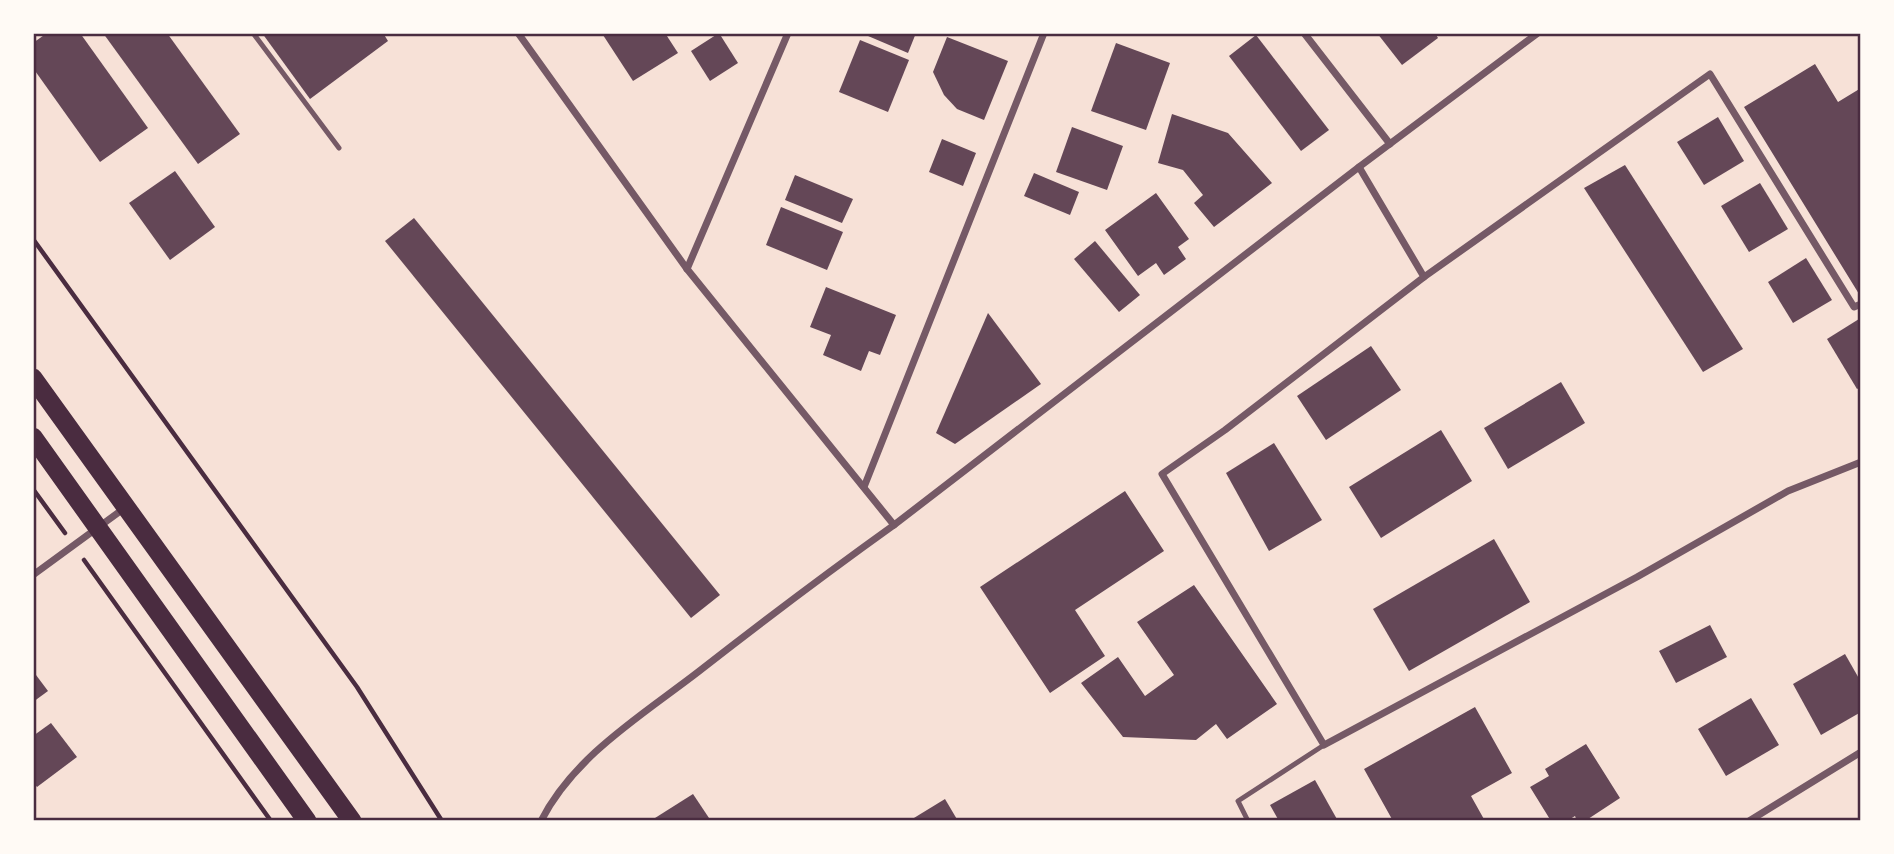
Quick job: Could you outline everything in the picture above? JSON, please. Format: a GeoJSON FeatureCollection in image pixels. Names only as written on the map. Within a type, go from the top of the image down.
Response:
{"type":"FeatureCollection","features":[{"type":"Feature","properties":{"kind":"highway"},"geometry":{"type":"LineString","coordinates":[[33,378],[352,821]]}},
{"type":"Feature","properties":{"kind":"highway"},"geometry":{"type":"LineString","coordinates":[[33,437],[307,821]]}},
{"type":"Feature","properties":{"kind":"street"},"geometry":{"type":"LineString","coordinates":[[518,33],[687,269],[894,525]]}},
{"type":"Feature","properties":{"kind":"street"},"geometry":{"type":"LineString","coordinates":[[687,269],[788,33]]}},
{"type":"Feature","properties":{"kind":"street"},"geometry":{"type":"LineString","coordinates":[[864,487],[1044,33]]}},
{"type":"Feature","properties":{"kind":"street"},"geometry":{"type":"LineString","coordinates":[[1304,33],[1390,144]]}},
{"type":"Feature","properties":{"kind":"street"},"geometry":{"type":"LineString","coordinates":[[541,821],[551,800],[590,755],[1538,33]]}},
{"type":"Feature","properties":{"kind":"street"},"geometry":{"type":"LineString","coordinates":[[1861,304],[1854,307],[1710,74],[1424,277],[1225,430],[1162,474],[1324,745],[1637,577],[1788,491],[1861,462]]}},
{"type":"Feature","properties":{"kind":"street"},"geometry":{"type":"LineString","coordinates":[[1359,167],[1424,277]]}},
{"type":"Feature","properties":{"kind":"street"},"geometry":{"type":"LineString","coordinates":[[33,575],[126,507]]}},
{"type":"Feature","properties":{"kind":"street"},"geometry":{"type":"LineString","coordinates":[[1749,821],[1861,752]]}},
{"type":"Feature","properties":{"kind":"lane"},"geometry":{"type":"LineString","coordinates":[[253,33],[340,148]]}},
{"type":"Feature","properties":{"kind":"lane"},"geometry":{"type":"LineString","coordinates":[[1248,821],[1238,801],[1324,745]]}},
{"type":"Feature","properties":{"kind":"path"},"geometry":{"type":"LineString","coordinates":[[33,239],[356,687],[442,821]]}},
{"type":"Feature","properties":{"kind":"path"},"geometry":{"type":"LineString","coordinates":[[33,489],[271,821]]}},
{"type":"Feature","properties":{"kind":"building"},"geometry":{"type":"Polygon","coordinates":[[[47,33],[80,33],[148,128],[100,162],[33,68],[33,43],[47,33]]]}},
{"type":"Feature","properties":{"kind":"building"},"geometry":{"type":"Polygon","coordinates":[[[103,33],[167,33],[240,134],[198,164],[103,33]]]}},
{"type":"Feature","properties":{"kind":"building"},"geometry":{"type":"Polygon","coordinates":[[[262,33],[383,33],[388,41],[310,99],[262,33]]]}},
{"type":"Feature","properties":{"kind":"building"},"geometry":{"type":"Polygon","coordinates":[[[665,33],[678,53],[633,81],[603,35],[665,33]]]}},
{"type":"Feature","properties":{"kind":"building"},"geometry":{"type":"Polygon","coordinates":[[[719,33],[738,63],[710,81],[691,51],[719,33]]]}},
{"type":"Feature","properties":{"kind":"building"},"geometry":{"type":"Polygon","coordinates":[[[861,33],[916,33],[908,53],[861,33]]]}},
{"type":"Feature","properties":{"kind":"building"},"geometry":{"type":"Polygon","coordinates":[[[1377,33],[1435,33],[1438,38],[1402,65],[1377,33]]]}},
{"type":"Feature","properties":{"kind":"building"},"geometry":{"type":"Polygon","coordinates":[[[1256,35],[1329,130],[1301,151],[1229,56],[1256,35]]]}},
{"type":"Feature","properties":{"kind":"building"},"geometry":{"type":"Polygon","coordinates":[[[947,37],[1008,61],[984,120],[957,109],[944,95],[933,72],[947,37]]]}},
{"type":"Feature","properties":{"kind":"building"},"geometry":{"type":"Polygon","coordinates":[[[860,40],[909,60],[888,112],[839,92],[860,40]]]}},
{"type":"Feature","properties":{"kind":"building"},"geometry":{"type":"Polygon","coordinates":[[[1116,43],[1170,63],[1146,130],[1091,111],[1116,43]]]}},
{"type":"Feature","properties":{"kind":"building"},"geometry":{"type":"Polygon","coordinates":[[[1815,64],[1838,102],[1861,88],[1859,294],[1744,107],[1815,64]]]}},
{"type":"Feature","properties":{"kind":"building"},"geometry":{"type":"Polygon","coordinates":[[[1172,114],[1228,133],[1272,183],[1214,227],[1194,203],[1203,195],[1183,170],[1158,163],[1172,114]]]}},
{"type":"Feature","properties":{"kind":"building"},"geometry":{"type":"Polygon","coordinates":[[[1718,117],[1744,161],[1704,185],[1677,142],[1718,117]]]}},
{"type":"Feature","properties":{"kind":"building"},"geometry":{"type":"Polygon","coordinates":[[[1072,127],[1123,146],[1107,190],[1056,172],[1072,127]]]}},
{"type":"Feature","properties":{"kind":"building"},"geometry":{"type":"Polygon","coordinates":[[[942,139],[976,153],[963,186],[929,172],[942,139]]]}},
{"type":"Feature","properties":{"kind":"building"},"geometry":{"type":"Polygon","coordinates":[[[1625,165],[1743,349],[1703,372],[1584,188],[1625,165]]]}},
{"type":"Feature","properties":{"kind":"building"},"geometry":{"type":"Polygon","coordinates":[[[175,171],[215,227],[170,260],[129,203],[175,171]]]}},
{"type":"Feature","properties":{"kind":"building"},"geometry":{"type":"Polygon","coordinates":[[[1034,173],[1079,192],[1070,215],[1024,196],[1034,173]]]}},
{"type":"Feature","properties":{"kind":"building"},"geometry":{"type":"Polygon","coordinates":[[[795,175],[853,199],[842,223],[785,200],[795,175]]]}},
{"type":"Feature","properties":{"kind":"building"},"geometry":{"type":"Polygon","coordinates":[[[1760,183],[1788,229],[1749,252],[1721,206],[1760,183]]]}},
{"type":"Feature","properties":{"kind":"building"},"geometry":{"type":"Polygon","coordinates":[[[1156,193],[1189,239],[1178,247],[1186,259],[1164,275],[1156,263],[1138,276],[1105,230],[1156,193]]]}},
{"type":"Feature","properties":{"kind":"building"},"geometry":{"type":"Polygon","coordinates":[[[781,207],[843,232],[827,270],[766,245],[781,207]]]}},
{"type":"Feature","properties":{"kind":"building"},"geometry":{"type":"Polygon","coordinates":[[[414,218],[720,595],[691,618],[385,241],[414,218]]]}},
{"type":"Feature","properties":{"kind":"building"},"geometry":{"type":"Polygon","coordinates":[[[1095,241],[1140,295],[1119,312],[1074,259],[1095,241]]]}},
{"type":"Feature","properties":{"kind":"building"},"geometry":{"type":"Polygon","coordinates":[[[1806,258],[1832,300],[1793,323],[1768,282],[1806,258]]]}},
{"type":"Feature","properties":{"kind":"building"},"geometry":{"type":"Polygon","coordinates":[[[826,287],[896,315],[880,355],[869,351],[861,371],[823,355],[831,335],[810,327],[826,287]]]}},
{"type":"Feature","properties":{"kind":"building"},"geometry":{"type":"Polygon","coordinates":[[[988,313],[1041,384],[955,444],[936,433],[988,313]]]}},
{"type":"Feature","properties":{"kind":"building"},"geometry":{"type":"Polygon","coordinates":[[[1859,319],[1861,387],[1857,389],[1827,339],[1859,319]]]}},
{"type":"Feature","properties":{"kind":"building"},"geometry":{"type":"Polygon","coordinates":[[[1371,346],[1401,390],[1326,440],[1297,396],[1371,346]]]}},
{"type":"Feature","properties":{"kind":"building"},"geometry":{"type":"Polygon","coordinates":[[[1561,382],[1585,423],[1508,469],[1484,428],[1561,382]]]}},
{"type":"Feature","properties":{"kind":"building"},"geometry":{"type":"Polygon","coordinates":[[[1441,430],[1472,481],[1381,538],[1349,487],[1441,430]]]}},
{"type":"Feature","properties":{"kind":"building"},"geometry":{"type":"Polygon","coordinates":[[[1274,443],[1322,520],[1269,551],[1226,473],[1274,443]]]}},
{"type":"Feature","properties":{"kind":"building"},"geometry":{"type":"Polygon","coordinates":[[[1125,491],[1164,551],[1075,610],[1105,656],[1050,693],[980,587],[1125,491]]]}},
{"type":"Feature","properties":{"kind":"building"},"geometry":{"type":"Polygon","coordinates":[[[1494,539],[1530,602],[1409,671],[1373,609],[1494,539]]]}},
{"type":"Feature","properties":{"kind":"building"},"geometry":{"type":"Polygon","coordinates":[[[1194,585],[1277,704],[1227,739],[1216,724],[1196,740],[1123,737],[1081,683],[1118,657],[1145,696],[1174,675],[1137,622],[1194,585]]]}},
{"type":"Feature","properties":{"kind":"building"},"geometry":{"type":"Polygon","coordinates":[[[1710,625],[1727,657],[1676,683],[1659,651],[1710,625]]]}},
{"type":"Feature","properties":{"kind":"building"},"geometry":{"type":"Polygon","coordinates":[[[1845,654],[1861,682],[1861,712],[1821,735],[1793,684],[1845,654]]]}},
{"type":"Feature","properties":{"kind":"building"},"geometry":{"type":"Polygon","coordinates":[[[33,671],[48,691],[33,702],[33,671]]]}},
{"type":"Feature","properties":{"kind":"building"},"geometry":{"type":"Polygon","coordinates":[[[1751,698],[1779,745],[1726,776],[1698,729],[1751,698]]]}},
{"type":"Feature","properties":{"kind":"building"},"geometry":{"type":"Polygon","coordinates":[[[1475,707],[1512,773],[1471,796],[1485,821],[1393,821],[1364,769],[1475,707]]]}},
{"type":"Feature","properties":{"kind":"building"},"geometry":{"type":"Polygon","coordinates":[[[51,723],[77,757],[37,787],[33,782],[33,736],[51,723]]]}},
{"type":"Feature","properties":{"kind":"building"},"geometry":{"type":"Polygon","coordinates":[[[1586,744],[1620,798],[1585,821],[1577,821],[1575,816],[1567,821],[1551,821],[1530,787],[1549,776],[1545,769],[1586,744]]]}},
{"type":"Feature","properties":{"kind":"building"},"geometry":{"type":"Polygon","coordinates":[[[1315,780],[1338,821],[1279,821],[1270,805],[1315,780]]]}},
{"type":"Feature","properties":{"kind":"building"},"geometry":{"type":"Polygon","coordinates":[[[693,794],[711,821],[657,821],[655,818],[693,794]]]}},
{"type":"Feature","properties":{"kind":"building"},"geometry":{"type":"Polygon","coordinates":[[[945,799],[958,821],[909,821],[945,799]]]}}]}
